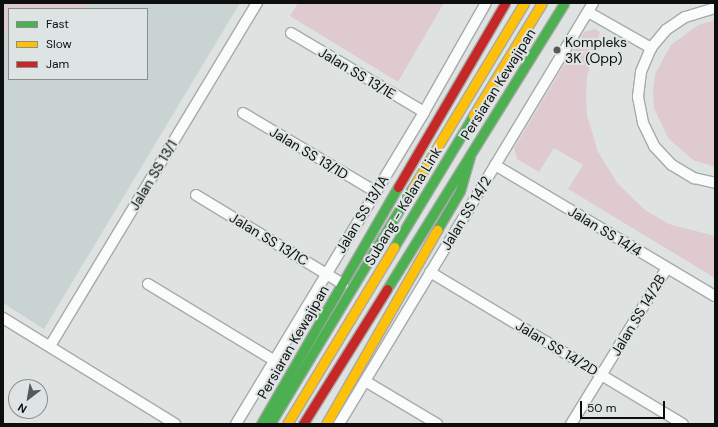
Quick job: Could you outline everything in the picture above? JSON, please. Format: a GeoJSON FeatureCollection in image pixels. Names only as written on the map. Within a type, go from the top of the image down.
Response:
{"type":"FeatureCollection","features":[{"type":"Feature","properties":{"kind":"main road","name":"Persiaran Kewajipan"},"geometry":{"type":"LineString","coordinates":[[261,424],[505,3]]}},
{"type":"Feature","properties":{"kind":"main road","name":"Subang - Kelana Link"},"geometry":{"type":"LineString","coordinates":[[270,424],[524,3]]}},
{"type":"Feature","properties":{"kind":"main road","name":"Subang - Kelana Link"},"geometry":{"type":"LineString","coordinates":[[287,424],[542,3]]}},
{"type":"Feature","properties":{"kind":"main road","name":"Persiaran Kewajipan"},"geometry":{"type":"LineString","coordinates":[[303,424],[564,3]]}},
{"type":"Feature","properties":{"kind":"main road"},"geometry":{"type":"LineString","coordinates":[[326,424],[460,191],[470,156]]}},
{"type":"Feature","properties":{"kind":"street","name":"Jalan SS 13/1"},"geometry":{"type":"LineString","coordinates":[[50,346],[257,3]]}},
{"type":"Feature","properties":{"kind":"street","name":"Jalan SS 13/1A"},"geometry":{"type":"LineString","coordinates":[[236,424],[424,112],[486,3]]}},
{"type":"Feature","properties":{"kind":"street"},"geometry":{"type":"LineString","coordinates":[[590,7],[652,48]]}},
{"type":"Feature","properties":{"kind":"street","name":"Jalan SS 14/2"},"geometry":{"type":"LineString","coordinates":[[339,424],[590,7]]}},
{"type":"Feature","properties":{"kind":"street"},"geometry":{"type":"LineString","coordinates":[[715,8],[685,17],[666,30],[652,48],[640,78],[638,97],[643,123],[654,146],[672,165],[694,178],[715,183]]}},
{"type":"Feature","properties":{"kind":"street","name":"Jalan SS 13/1E"},"geometry":{"type":"LineString","coordinates":[[291,33],[424,112]]}},
{"type":"Feature","properties":{"kind":"street","name":"Jalan SS 13/1D"},"geometry":{"type":"LineString","coordinates":[[243,113],[376,192]]}},
{"type":"Feature","properties":{"kind":"street","name":"Jalan SS 14/4"},"geometry":{"type":"LineString","coordinates":[[495,165],[715,296]]}},
{"type":"Feature","properties":{"kind":"street","name":"Jalan SS 13/1C"},"geometry":{"type":"LineString","coordinates":[[196,195],[343,284]]}},
{"type":"Feature","properties":{"kind":"street","name":"Jalan SS 14/2B"},"geometry":{"type":"LineString","coordinates":[[571,424],[667,268]]}},
{"type":"Feature","properties":{"kind":"street","name":"Jalan SS 14/2D"},"geometry":{"type":"LineString","coordinates":[[430,272],[683,424]]}},
{"type":"Feature","properties":{"kind":"street"},"geometry":{"type":"LineString","coordinates":[[148,284],[275,361]]}},
{"type":"Feature","properties":{"kind":"street"},"geometry":{"type":"LineString","coordinates":[[3,318],[175,424]]}},
{"type":"Feature","properties":{"kind":"street"},"geometry":{"type":"LineString","coordinates":[[365,381],[437,424]]}},
{"type":"Feature","properties":{"kind":"shaded area"},"geometry":{"type":"Polygon","coordinates":[[[3,3],[240,3],[44,329],[3,303],[3,3]]]}},
{"type":"Feature","properties":{"kind":"shaded area"},"geometry":{"type":"Polygon","coordinates":[[[3,3],[89,3],[86,8],[8,8],[8,33],[3,30],[3,3]]]}},
{"type":"Feature","properties":{"kind":"shaded area"},"geometry":{"type":"Polygon","coordinates":[[[298,3],[444,3],[398,82],[290,16],[298,3]]]}},
{"type":"Feature","properties":{"kind":"shaded area"},"geometry":{"type":"Polygon","coordinates":[[[715,20],[715,167],[693,160],[668,138],[654,108],[653,91],[655,74],[671,45],[698,25],[715,20]]]}},
{"type":"Feature","properties":{"kind":"shaded area"},"geometry":{"type":"Polygon","coordinates":[[[595,29],[600,32],[587,77],[586,96],[587,115],[598,152],[618,184],[645,210],[669,224],[715,236],[715,278],[568,189],[583,165],[554,148],[539,172],[517,159],[514,148],[584,32],[595,29]]]}},
{"type":"Feature","properties":{"kind":"traffic: fast"},"geometry":{"type":"LineString","coordinates":[[387,289],[564,3]]}},
{"type":"Feature","properties":{"kind":"traffic: fast"},"geometry":{"type":"LineString","coordinates":[[394,247],[473,116]]}},
{"type":"Feature","properties":{"kind":"traffic: fast"},"geometry":{"type":"LineString","coordinates":[[437,230],[460,191],[470,156]]}},
{"type":"Feature","properties":{"kind":"traffic: fast"},"geometry":{"type":"LineString","coordinates":[[261,424],[398,187]]}},
{"type":"Feature","properties":{"kind":"traffic: fast"},"geometry":{"type":"LineString","coordinates":[[270,424],[412,189]]}},
{"type":"Feature","properties":{"kind":"traffic: slow"},"geometry":{"type":"LineString","coordinates":[[412,189],[524,3]]}},
{"type":"Feature","properties":{"kind":"traffic: slow"},"geometry":{"type":"LineString","coordinates":[[473,116],[542,3]]}},
{"type":"Feature","properties":{"kind":"traffic: slow"},"geometry":{"type":"LineString","coordinates":[[326,424],[437,230]]}},
{"type":"Feature","properties":{"kind":"traffic: slow"},"geometry":{"type":"LineString","coordinates":[[287,424],[394,247]]}},
{"type":"Feature","properties":{"kind":"traffic: jam"},"geometry":{"type":"LineString","coordinates":[[398,187],[505,3]]}},
{"type":"Feature","properties":{"kind":"traffic: jam"},"geometry":{"type":"LineString","coordinates":[[303,424],[387,289]]}},
{"type":"Feature","properties":{"kind":"place","name":"Kompleks 3K (Opp)"},"geometry":{"type":"Point","coordinates":[557,50]}}]}
